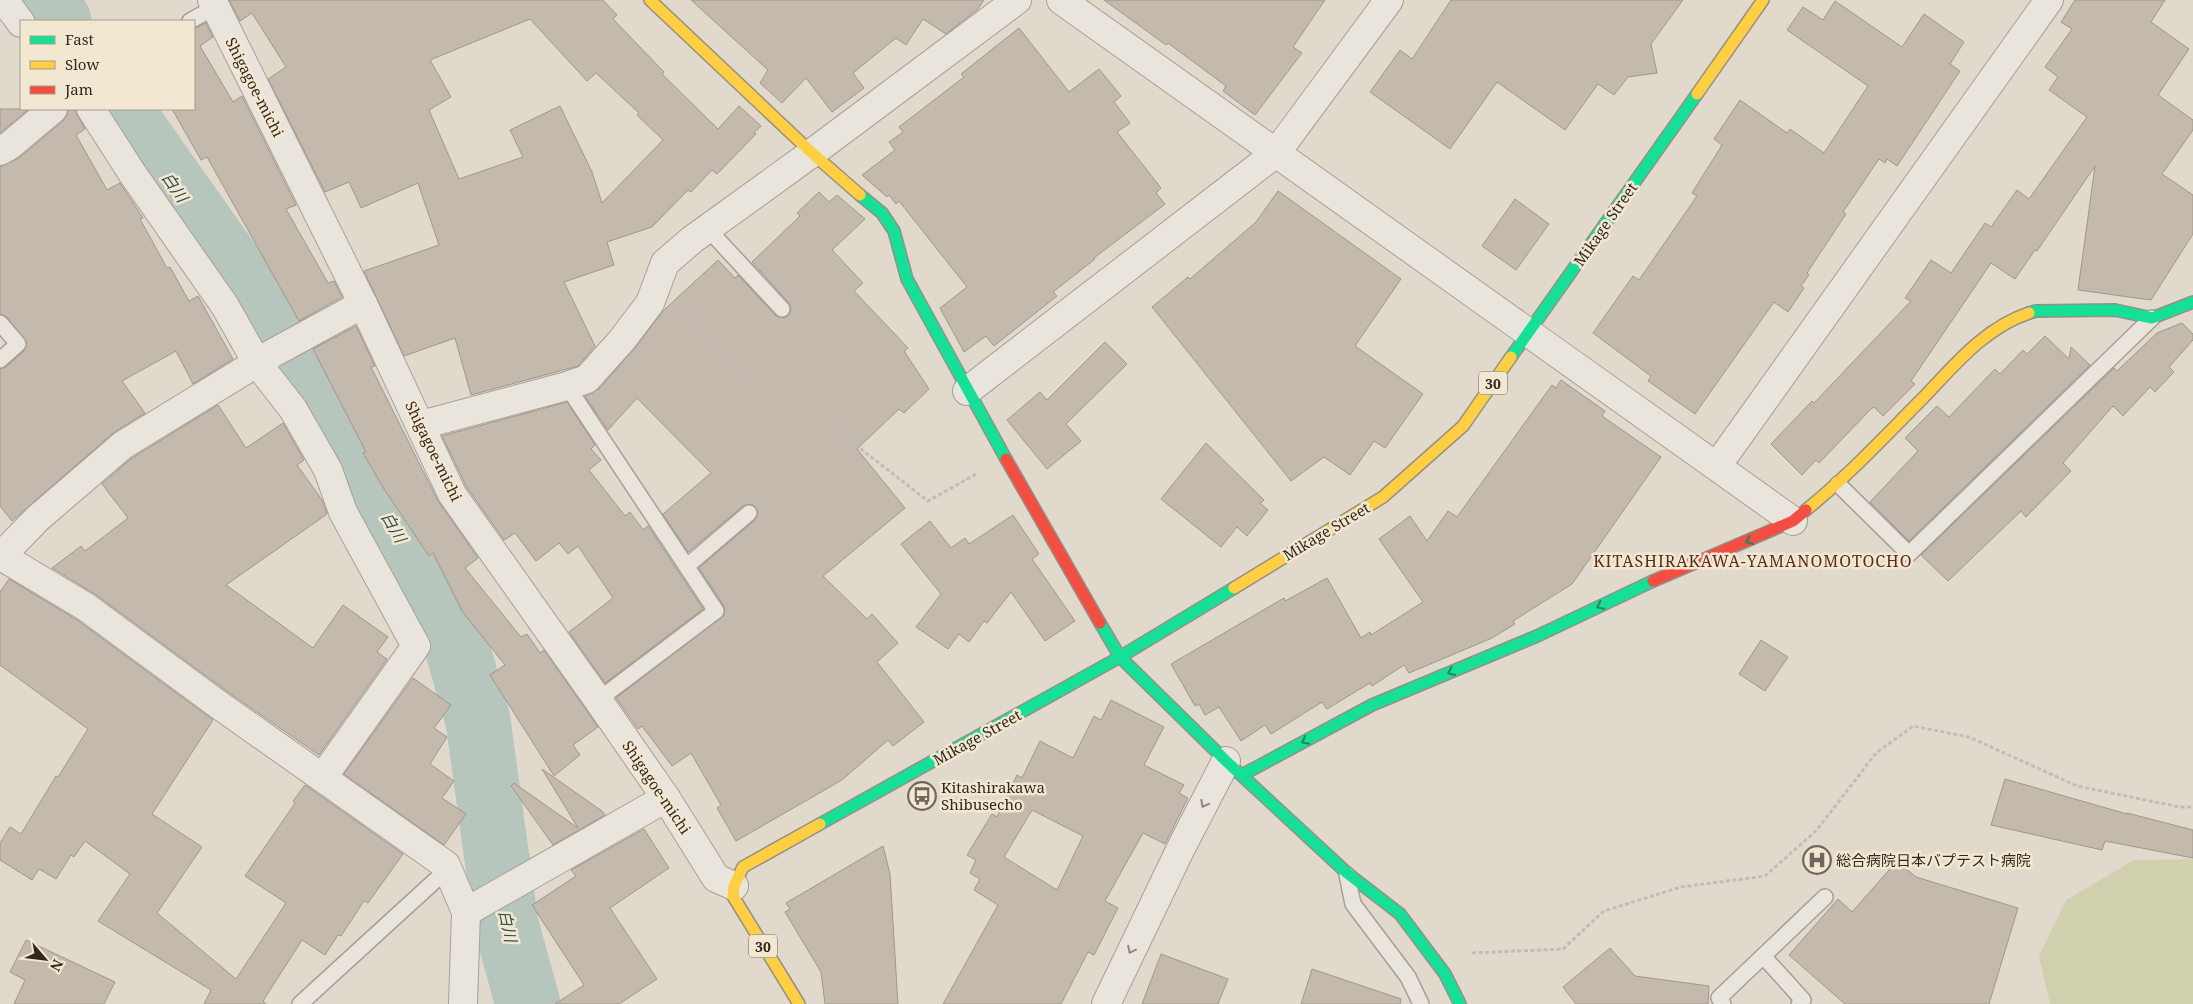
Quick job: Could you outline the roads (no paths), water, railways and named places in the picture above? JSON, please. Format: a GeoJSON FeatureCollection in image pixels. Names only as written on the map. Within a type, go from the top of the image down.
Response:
{"type":"FeatureCollection","features":[{"type":"Feature","properties":{"kind":"street"},"geometry":{"type":"LineString","coordinates":[[4,0],[20,21]]}},
{"type":"Feature","properties":{"kind":"street"},"geometry":{"type":"LineString","coordinates":[[650,0],[812,153],[882,213],[894,231],[907,279],[967,391],[1120,657],[1347,874],[1400,914],[1445,974],[1460,1004]]}},
{"type":"Feature","properties":{"kind":"street"},"geometry":{"type":"LineString","coordinates":[[421,425],[587,379],[622,340],[650,303],[665,263],[707,228],[812,153],[1017,0]]}},
{"type":"Feature","properties":{"kind":"street"},"geometry":{"type":"LineString","coordinates":[[967,391],[1276,153],[1389,0]]}},
{"type":"Feature","properties":{"kind":"street","name":"Mikage Street"},"geometry":{"type":"LineString","coordinates":[[734,886],[743,868],[1120,657],[1383,497],[1463,426],[1763,0]]}},
{"type":"Feature","properties":{"kind":"street"},"geometry":{"type":"LineString","coordinates":[[1717,466],[2049,0]]}},
{"type":"Feature","properties":{"kind":"street"},"geometry":{"type":"LineString","coordinates":[[1063,1],[1793,521]]}},
{"type":"Feature","properties":{"kind":"street","name":"Shigagoe-michi"},"geometry":{"type":"LineString","coordinates":[[213,4],[364,304],[452,494],[666,798],[716,878],[734,886]]}},
{"type":"Feature","properties":{"kind":"street"},"geometry":{"type":"LineString","coordinates":[[0,151],[9,146],[52,110]]}},
{"type":"Feature","properties":{"kind":"street"},"geometry":{"type":"LineString","coordinates":[[92,110],[132,173],[225,306],[265,358],[328,470],[344,512],[416,646],[323,777]]}},
{"type":"Feature","properties":{"kind":"street"},"geometry":{"type":"LineString","coordinates":[[1106,1004],[1181,848],[1234,768],[1372,705],[1537,636],[1656,579],[1736,547],[1793,521],[1838,484],[1977,343],[2009,320],[2036,311],[2115,310],[2152,318],[2193,302]]}},
{"type":"Feature","properties":{"kind":"street"},"geometry":{"type":"LineString","coordinates":[[364,304],[265,358],[122,445],[38,518],[0,556],[86,607],[219,705],[446,865],[474,908],[463,1004]]}},
{"type":"Feature","properties":{"kind":"street"},"geometry":{"type":"LineString","coordinates":[[474,908],[666,798]]}},
{"type":"Feature","properties":{"kind":"street","name":"30"},"geometry":{"type":"LineString","coordinates":[[734,886],[733,896],[799,1004]]}},
{"type":"Feature","properties":{"kind":"lane"},"geometry":{"type":"LineString","coordinates":[[191,20],[213,4]]}},
{"type":"Feature","properties":{"kind":"lane"},"geometry":{"type":"LineString","coordinates":[[707,228],[782,309]]}},
{"type":"Feature","properties":{"kind":"lane"},"geometry":{"type":"LineString","coordinates":[[1838,484],[1909,554],[2152,318]]}},
{"type":"Feature","properties":{"kind":"lane"},"geometry":{"type":"LineString","coordinates":[[0,322],[18,344],[0,360]]}},
{"type":"Feature","properties":{"kind":"lane"},"geometry":{"type":"LineString","coordinates":[[567,386],[716,611],[598,700]]}},
{"type":"Feature","properties":{"kind":"lane"},"geometry":{"type":"LineString","coordinates":[[686,566],[749,513]]}},
{"type":"Feature","properties":{"kind":"lane"},"geometry":{"type":"LineString","coordinates":[[300,1004],[439,877],[450,872]]}},
{"type":"Feature","properties":{"kind":"lane"},"geometry":{"type":"LineString","coordinates":[[1347,874],[1353,904],[1408,977],[1421,1004]]}},
{"type":"Feature","properties":{"kind":"lane"},"geometry":{"type":"LineString","coordinates":[[1723,1004],[1719,998],[1825,897]]}},
{"type":"Feature","properties":{"kind":"lane"},"geometry":{"type":"LineString","coordinates":[[1763,956],[1803,1000],[1799,1004]]}},
{"type":"Feature","properties":{"kind":"waterway","name":"白川"},"geometry":{"type":"LineString","coordinates":[[44,0],[58,20]]}},
{"type":"Feature","properties":{"kind":"waterway","name":"白川"},"geometry":{"type":"LineString","coordinates":[[121,110],[300,364],[451,626],[478,721],[506,924],[528,1004]]}},
{"type":"Feature","properties":{"kind":"place","name":"Kitashirakawa Shibusecho"},"geometry":{"type":"Point","coordinates":[922,796]}},
{"type":"Feature","properties":{"kind":"place","name":"総合病院日本バプテスト病院"},"geometry":{"type":"Point","coordinates":[1817,860]}},
{"type":"Feature","properties":{"kind":"district","name":"KITASHIRAKAWA-YAMANOMOTOCHO"},"geometry":{"type":"Point","coordinates":[1753,561]}}]}
